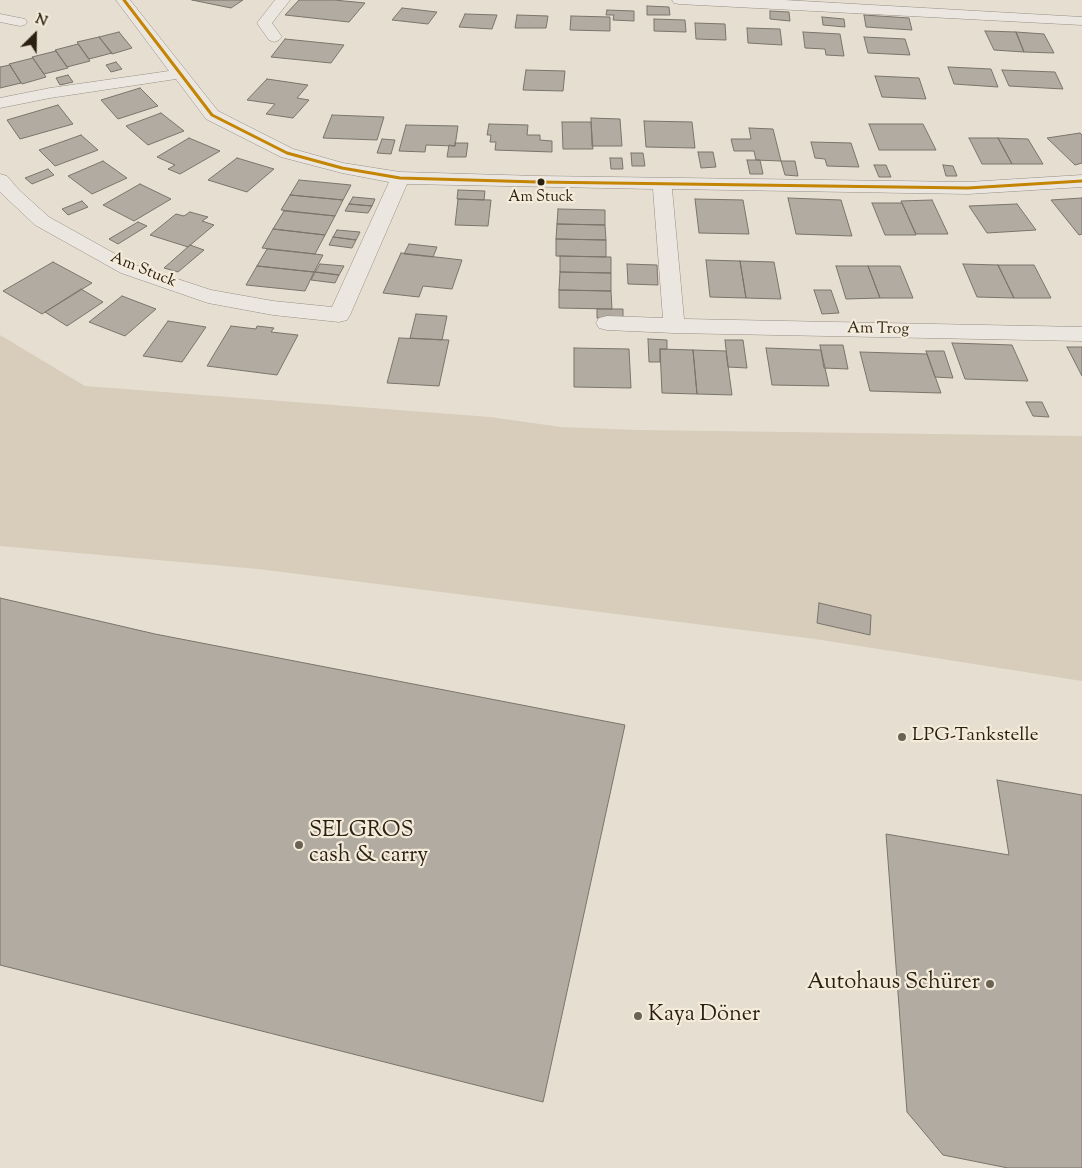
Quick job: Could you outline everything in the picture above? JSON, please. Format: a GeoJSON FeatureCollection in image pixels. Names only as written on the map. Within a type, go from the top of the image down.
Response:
{"type":"FeatureCollection","features":[{"type":"Feature","properties":{"kind":"street"},"geometry":{"type":"LineString","coordinates":[[124,0],[212,115],[287,153],[342,168],[400,178],[662,183],[968,188],[1082,181]]}},
{"type":"Feature","properties":{"kind":"street"},"geometry":{"type":"LineString","coordinates":[[274,37],[264,23],[283,0]]}},
{"type":"Feature","properties":{"kind":"street"},"geometry":{"type":"LineString","coordinates":[[678,0],[1082,21]]}},
{"type":"Feature","properties":{"kind":"street"},"geometry":{"type":"LineString","coordinates":[[0,18],[20,22]]}},
{"type":"Feature","properties":{"kind":"street"},"geometry":{"type":"LineString","coordinates":[[0,103],[179,74]]}},
{"type":"Feature","properties":{"kind":"street","name":"Am Stuck"},"geometry":{"type":"LineString","coordinates":[[0,180],[12,194],[42,221],[128,269],[208,296],[273,308],[339,315],[400,178]]}},
{"type":"Feature","properties":{"kind":"street"},"geometry":{"type":"LineString","coordinates":[[662,183],[674,326]]}},
{"type":"Feature","properties":{"kind":"street","name":"Am Trog"},"geometry":{"type":"LineString","coordinates":[[607,323],[1082,334]]}},
{"type":"Feature","properties":{"kind":"shaded area"},"geometry":{"type":"Polygon","coordinates":[[[0,335],[85,386],[490,417],[561,427],[639,430],[1082,436],[1082,681],[815,639],[258,569],[0,546],[0,335]]]}},
{"type":"Feature","properties":{"kind":"building"},"geometry":{"type":"Polygon","coordinates":[[[192,0],[243,0],[231,8],[192,0]]]}},
{"type":"Feature","properties":{"kind":"building"},"geometry":{"type":"Polygon","coordinates":[[[299,0],[334,0],[365,3],[349,22],[285,15],[299,0]]]}},
{"type":"Feature","properties":{"kind":"building"},"geometry":{"type":"Polygon","coordinates":[[[647,6],[669,7],[670,15],[647,15],[647,6]]]}},
{"type":"Feature","properties":{"kind":"building"},"geometry":{"type":"Polygon","coordinates":[[[402,8],[437,12],[428,24],[392,20],[402,8]]]}},
{"type":"Feature","properties":{"kind":"building"},"geometry":{"type":"Polygon","coordinates":[[[607,10],[634,11],[634,21],[613,20],[614,15],[606,15],[607,10]]]}},
{"type":"Feature","properties":{"kind":"building"},"geometry":{"type":"Polygon","coordinates":[[[770,11],[789,12],[790,21],[770,19],[770,11]]]}},
{"type":"Feature","properties":{"kind":"building"},"geometry":{"type":"Polygon","coordinates":[[[465,14],[497,15],[492,29],[459,27],[465,14]]]}},
{"type":"Feature","properties":{"kind":"building"},"geometry":{"type":"Polygon","coordinates":[[[517,15],[548,16],[546,28],[515,28],[517,15]]]}},
{"type":"Feature","properties":{"kind":"building"},"geometry":{"type":"Polygon","coordinates":[[[864,15],[909,18],[912,30],[866,27],[864,15]]]}},
{"type":"Feature","properties":{"kind":"building"},"geometry":{"type":"Polygon","coordinates":[[[571,16],[610,17],[610,31],[570,30],[571,16]]]}},
{"type":"Feature","properties":{"kind":"building"},"geometry":{"type":"Polygon","coordinates":[[[822,17],[844,19],[845,27],[823,25],[822,17]]]}},
{"type":"Feature","properties":{"kind":"building"},"geometry":{"type":"Polygon","coordinates":[[[654,19],[685,20],[686,32],[654,31],[654,19]]]}},
{"type":"Feature","properties":{"kind":"building"},"geometry":{"type":"Polygon","coordinates":[[[695,23],[725,24],[726,40],[696,39],[695,23]]]}},
{"type":"Feature","properties":{"kind":"building"},"geometry":{"type":"Polygon","coordinates":[[[747,28],[780,29],[782,45],[748,43],[747,28]]]}},
{"type":"Feature","properties":{"kind":"building"},"geometry":{"type":"Polygon","coordinates":[[[985,31],[1016,32],[1024,52],[994,50],[985,31]]]}},
{"type":"Feature","properties":{"kind":"building"},"geometry":{"type":"Polygon","coordinates":[[[119,32],[132,48],[112,54],[99,37],[119,32]]]}},
{"type":"Feature","properties":{"kind":"building"},"geometry":{"type":"Polygon","coordinates":[[[803,32],[840,34],[844,56],[826,55],[825,49],[805,48],[803,32]]]}},
{"type":"Feature","properties":{"kind":"building"},"geometry":{"type":"Polygon","coordinates":[[[1016,32],[1044,34],[1054,53],[1024,52],[1016,32]]]}},
{"type":"Feature","properties":{"kind":"building"},"geometry":{"type":"Polygon","coordinates":[[[99,37],[112,53],[89,59],[77,42],[99,37]]]}},
{"type":"Feature","properties":{"kind":"building"},"geometry":{"type":"Polygon","coordinates":[[[864,37],[905,39],[910,55],[868,53],[864,37]]]}},
{"type":"Feature","properties":{"kind":"building"},"geometry":{"type":"Polygon","coordinates":[[[285,39],[344,45],[331,63],[271,57],[285,39]]]}},
{"type":"Feature","properties":{"kind":"building"},"geometry":{"type":"Polygon","coordinates":[[[78,44],[90,61],[67,67],[55,50],[78,44]]]}},
{"type":"Feature","properties":{"kind":"building"},"geometry":{"type":"Polygon","coordinates":[[[56,51],[68,68],[44,74],[32,57],[56,51]]]}},
{"type":"Feature","properties":{"kind":"building"},"geometry":{"type":"Polygon","coordinates":[[[33,58],[46,77],[22,84],[9,64],[33,58]]]}},
{"type":"Feature","properties":{"kind":"building"},"geometry":{"type":"Polygon","coordinates":[[[116,62],[122,69],[111,72],[106,65],[116,62]]]}},
{"type":"Feature","properties":{"kind":"building"},"geometry":{"type":"Polygon","coordinates":[[[10,65],[21,83],[0,88],[0,67],[10,65]]]}},
{"type":"Feature","properties":{"kind":"building"},"geometry":{"type":"Polygon","coordinates":[[[948,67],[991,69],[998,87],[954,84],[948,67]]]}},
{"type":"Feature","properties":{"kind":"building"},"geometry":{"type":"Polygon","coordinates":[[[526,70],[565,71],[563,91],[523,90],[526,70]]]}},
{"type":"Feature","properties":{"kind":"building"},"geometry":{"type":"Polygon","coordinates":[[[1002,70],[1055,72],[1063,89],[1009,86],[1002,70]]]}},
{"type":"Feature","properties":{"kind":"building"},"geometry":{"type":"Polygon","coordinates":[[[68,75],[73,82],[60,85],[56,78],[68,75]]]}},
{"type":"Feature","properties":{"kind":"building"},"geometry":{"type":"Polygon","coordinates":[[[875,76],[919,78],[926,99],[882,97],[875,76]]]}},
{"type":"Feature","properties":{"kind":"building"},"geometry":{"type":"Polygon","coordinates":[[[267,79],[308,85],[297,98],[309,100],[293,118],[266,114],[275,104],[247,100],[267,79]]]}},
{"type":"Feature","properties":{"kind":"building"},"geometry":{"type":"Polygon","coordinates":[[[140,88],[158,106],[118,119],[101,100],[140,88]]]}},
{"type":"Feature","properties":{"kind":"building"},"geometry":{"type":"Polygon","coordinates":[[[58,105],[73,124],[20,139],[7,120],[58,105]]]}},
{"type":"Feature","properties":{"kind":"building"},"geometry":{"type":"Polygon","coordinates":[[[161,113],[184,131],[148,145],[126,126],[161,113]]]}},
{"type":"Feature","properties":{"kind":"building"},"geometry":{"type":"Polygon","coordinates":[[[332,115],[384,117],[377,140],[323,138],[332,115]]]}},
{"type":"Feature","properties":{"kind":"building"},"geometry":{"type":"Polygon","coordinates":[[[591,118],[620,119],[622,146],[592,146],[591,118]]]}},
{"type":"Feature","properties":{"kind":"building"},"geometry":{"type":"Polygon","coordinates":[[[644,121],[692,122],[695,148],[646,147],[644,121]]]}},
{"type":"Feature","properties":{"kind":"building"},"geometry":{"type":"Polygon","coordinates":[[[562,122],[591,122],[593,149],[563,149],[562,122]]]}},
{"type":"Feature","properties":{"kind":"building"},"geometry":{"type":"Polygon","coordinates":[[[489,124],[528,125],[527,135],[540,135],[540,140],[552,141],[552,152],[495,150],[496,142],[490,142],[491,135],[487,135],[489,124]]]}},
{"type":"Feature","properties":{"kind":"building"},"geometry":{"type":"Polygon","coordinates":[[[869,124],[923,124],[936,150],[879,150],[869,124]]]}},
{"type":"Feature","properties":{"kind":"building"},"geometry":{"type":"Polygon","coordinates":[[[406,125],[458,126],[455,146],[426,145],[425,152],[399,151],[406,125]]]}},
{"type":"Feature","properties":{"kind":"building"},"geometry":{"type":"Polygon","coordinates":[[[749,128],[773,129],[781,161],[756,160],[754,151],[734,151],[731,139],[751,139],[749,128]]]}},
{"type":"Feature","properties":{"kind":"building"},"geometry":{"type":"Polygon","coordinates":[[[1080,133],[1082,135],[1082,163],[1075,165],[1047,138],[1080,133]]]}},
{"type":"Feature","properties":{"kind":"building"},"geometry":{"type":"Polygon","coordinates":[[[81,135],[98,150],[55,166],[39,150],[81,135]]]}},
{"type":"Feature","properties":{"kind":"building"},"geometry":{"type":"Polygon","coordinates":[[[189,138],[220,151],[180,174],[168,169],[175,165],[157,157],[189,138]]]}},
{"type":"Feature","properties":{"kind":"building"},"geometry":{"type":"Polygon","coordinates":[[[969,138],[998,138],[1012,164],[982,164],[969,138]]]}},
{"type":"Feature","properties":{"kind":"building"},"geometry":{"type":"Polygon","coordinates":[[[998,138],[1028,139],[1043,164],[1012,164],[998,138]]]}},
{"type":"Feature","properties":{"kind":"building"},"geometry":{"type":"Polygon","coordinates":[[[382,139],[395,140],[391,154],[377,153],[382,139]]]}},
{"type":"Feature","properties":{"kind":"building"},"geometry":{"type":"Polygon","coordinates":[[[811,142],[851,143],[859,167],[827,166],[825,159],[815,158],[811,142]]]}},
{"type":"Feature","properties":{"kind":"building"},"geometry":{"type":"Polygon","coordinates":[[[455,143],[468,143],[466,157],[447,157],[449,145],[455,146],[455,143]]]}},
{"type":"Feature","properties":{"kind":"building"},"geometry":{"type":"Polygon","coordinates":[[[698,152],[713,152],[716,167],[701,168],[698,152]]]}},
{"type":"Feature","properties":{"kind":"building"},"geometry":{"type":"Polygon","coordinates":[[[631,153],[643,153],[645,166],[632,166],[631,153]]]}},
{"type":"Feature","properties":{"kind":"building"},"geometry":{"type":"Polygon","coordinates":[[[237,158],[274,169],[247,192],[208,180],[237,158]]]}},
{"type":"Feature","properties":{"kind":"building"},"geometry":{"type":"Polygon","coordinates":[[[610,158],[622,158],[623,169],[611,169],[610,158]]]}},
{"type":"Feature","properties":{"kind":"building"},"geometry":{"type":"Polygon","coordinates":[[[747,160],[760,160],[763,174],[750,174],[747,160]]]}},
{"type":"Feature","properties":{"kind":"building"},"geometry":{"type":"Polygon","coordinates":[[[103,161],[127,178],[92,194],[68,176],[103,161]]]}},
{"type":"Feature","properties":{"kind":"building"},"geometry":{"type":"Polygon","coordinates":[[[781,161],[795,161],[798,176],[785,175],[781,161]]]}},
{"type":"Feature","properties":{"kind":"building"},"geometry":{"type":"Polygon","coordinates":[[[874,165],[886,165],[891,177],[879,177],[874,165]]]}},
{"type":"Feature","properties":{"kind":"building"},"geometry":{"type":"Polygon","coordinates":[[[943,165],[953,166],[957,176],[946,176],[943,165]]]}},
{"type":"Feature","properties":{"kind":"building"},"geometry":{"type":"Polygon","coordinates":[[[48,169],[54,175],[32,184],[25,178],[48,169]]]}},
{"type":"Feature","properties":{"kind":"building"},"geometry":{"type":"Polygon","coordinates":[[[299,180],[351,185],[343,200],[290,195],[299,180]]]}},
{"type":"Feature","properties":{"kind":"building"},"geometry":{"type":"Polygon","coordinates":[[[140,184],[171,199],[134,221],[103,205],[140,184]]]}},
{"type":"Feature","properties":{"kind":"building"},"geometry":{"type":"Polygon","coordinates":[[[458,190],[485,191],[484,200],[457,199],[458,190]]]}},
{"type":"Feature","properties":{"kind":"building"},"geometry":{"type":"Polygon","coordinates":[[[290,195],[343,200],[335,216],[281,210],[290,195]]]}},
{"type":"Feature","properties":{"kind":"building"},"geometry":{"type":"Polygon","coordinates":[[[353,197],[375,199],[372,206],[349,204],[353,197]]]}},
{"type":"Feature","properties":{"kind":"building"},"geometry":{"type":"Polygon","coordinates":[[[788,198],[841,200],[852,236],[796,234],[788,198]]]}},
{"type":"Feature","properties":{"kind":"building"},"geometry":{"type":"Polygon","coordinates":[[[1082,198],[1082,234],[1079,235],[1051,200],[1082,198]]]}},
{"type":"Feature","properties":{"kind":"building"},"geometry":{"type":"Polygon","coordinates":[[[458,199],[491,200],[488,226],[455,225],[458,199]]]}},
{"type":"Feature","properties":{"kind":"building"},"geometry":{"type":"Polygon","coordinates":[[[695,199],[743,200],[749,234],[699,233],[695,199]]]}},
{"type":"Feature","properties":{"kind":"building"},"geometry":{"type":"Polygon","coordinates":[[[932,200],[948,234],[916,234],[901,201],[932,200]]]}},
{"type":"Feature","properties":{"kind":"building"},"geometry":{"type":"Polygon","coordinates":[[[82,201],[88,207],[68,215],[62,209],[82,201]]]}},
{"type":"Feature","properties":{"kind":"building"},"geometry":{"type":"Polygon","coordinates":[[[872,203],[902,203],[916,235],[885,235],[872,203]]]}},
{"type":"Feature","properties":{"kind":"building"},"geometry":{"type":"Polygon","coordinates":[[[349,204],[372,206],[368,213],[345,211],[349,204]]]}},
{"type":"Feature","properties":{"kind":"building"},"geometry":{"type":"Polygon","coordinates":[[[1017,204],[1036,230],[987,233],[969,206],[1017,204]]]}},
{"type":"Feature","properties":{"kind":"building"},"geometry":{"type":"Polygon","coordinates":[[[558,209],[605,210],[605,225],[557,224],[558,209]]]}},
{"type":"Feature","properties":{"kind":"building"},"geometry":{"type":"Polygon","coordinates":[[[284,211],[335,216],[325,235],[273,229],[284,211]]]}},
{"type":"Feature","properties":{"kind":"building"},"geometry":{"type":"Polygon","coordinates":[[[190,212],[208,217],[202,221],[214,225],[188,247],[150,235],[176,214],[184,216],[190,212]]]}},
{"type":"Feature","properties":{"kind":"building"},"geometry":{"type":"Polygon","coordinates":[[[138,222],[147,226],[118,244],[109,239],[138,222]]]}},
{"type":"Feature","properties":{"kind":"building"},"geometry":{"type":"Polygon","coordinates":[[[557,224],[605,225],[606,240],[556,239],[557,224]]]}},
{"type":"Feature","properties":{"kind":"building"},"geometry":{"type":"Polygon","coordinates":[[[273,229],[325,235],[315,254],[262,248],[273,229]]]}},
{"type":"Feature","properties":{"kind":"building"},"geometry":{"type":"Polygon","coordinates":[[[337,230],[360,232],[356,240],[333,237],[337,230]]]}},
{"type":"Feature","properties":{"kind":"building"},"geometry":{"type":"Polygon","coordinates":[[[333,237],[356,240],[352,248],[329,245],[333,237]]]}},
{"type":"Feature","properties":{"kind":"building"},"geometry":{"type":"Polygon","coordinates":[[[556,239],[606,240],[606,257],[556,256],[556,239]]]}},
{"type":"Feature","properties":{"kind":"building"},"geometry":{"type":"Polygon","coordinates":[[[409,244],[437,247],[433,257],[404,254],[409,244]]]}},
{"type":"Feature","properties":{"kind":"building"},"geometry":{"type":"Polygon","coordinates":[[[190,245],[204,250],[178,272],[164,268],[190,245]]]}},
{"type":"Feature","properties":{"kind":"building"},"geometry":{"type":"Polygon","coordinates":[[[267,249],[323,255],[314,272],[257,266],[267,249]]]}},
{"type":"Feature","properties":{"kind":"building"},"geometry":{"type":"Polygon","coordinates":[[[401,253],[462,260],[452,289],[423,286],[419,297],[383,293],[401,253]]]}},
{"type":"Feature","properties":{"kind":"building"},"geometry":{"type":"Polygon","coordinates":[[[560,256],[611,257],[611,273],[560,272],[560,256]]]}},
{"type":"Feature","properties":{"kind":"building"},"geometry":{"type":"Polygon","coordinates":[[[706,260],[740,261],[746,298],[710,297],[706,260]]]}},
{"type":"Feature","properties":{"kind":"building"},"geometry":{"type":"Polygon","coordinates":[[[740,261],[774,262],[781,299],[746,298],[740,261]]]}},
{"type":"Feature","properties":{"kind":"building"},"geometry":{"type":"Polygon","coordinates":[[[53,262],[92,283],[42,314],[3,291],[53,262]]]}},
{"type":"Feature","properties":{"kind":"building"},"geometry":{"type":"Polygon","coordinates":[[[320,264],[344,266],[339,275],[315,272],[320,264]]]}},
{"type":"Feature","properties":{"kind":"building"},"geometry":{"type":"Polygon","coordinates":[[[627,264],[657,265],[658,285],[628,284],[627,264]]]}},
{"type":"Feature","properties":{"kind":"building"},"geometry":{"type":"Polygon","coordinates":[[[963,264],[998,265],[1014,298],[977,297],[963,264]]]}},
{"type":"Feature","properties":{"kind":"building"},"geometry":{"type":"Polygon","coordinates":[[[998,265],[1034,265],[1051,298],[1014,298],[998,265]]]}},
{"type":"Feature","properties":{"kind":"building"},"geometry":{"type":"Polygon","coordinates":[[[257,266],[314,272],[305,291],[246,285],[257,266]]]}},
{"type":"Feature","properties":{"kind":"building"},"geometry":{"type":"Polygon","coordinates":[[[836,266],[868,266],[880,298],[846,299],[836,266]]]}},
{"type":"Feature","properties":{"kind":"building"},"geometry":{"type":"Polygon","coordinates":[[[868,266],[900,266],[913,298],[880,298],[868,266]]]}},
{"type":"Feature","properties":{"kind":"building"},"geometry":{"type":"Polygon","coordinates":[[[315,272],[339,275],[335,283],[311,280],[315,272]]]}},
{"type":"Feature","properties":{"kind":"building"},"geometry":{"type":"Polygon","coordinates":[[[560,272],[611,273],[611,291],[559,290],[560,272]]]}},
{"type":"Feature","properties":{"kind":"building"},"geometry":{"type":"Polygon","coordinates":[[[81,289],[103,302],[67,326],[45,312],[81,289]]]}},
{"type":"Feature","properties":{"kind":"building"},"geometry":{"type":"Polygon","coordinates":[[[559,290],[611,291],[612,309],[559,308],[559,290]]]}},
{"type":"Feature","properties":{"kind":"building"},"geometry":{"type":"Polygon","coordinates":[[[814,290],[831,290],[839,313],[822,314],[814,290]]]}},
{"type":"Feature","properties":{"kind":"building"},"geometry":{"type":"Polygon","coordinates":[[[122,296],[156,309],[125,336],[89,322],[122,296]]]}},
{"type":"Feature","properties":{"kind":"building"},"geometry":{"type":"Polygon","coordinates":[[[597,309],[623,309],[623,319],[597,318],[597,309]]]}},
{"type":"Feature","properties":{"kind":"building"},"geometry":{"type":"Polygon","coordinates":[[[416,314],[447,316],[442,340],[410,338],[416,314]]]}},
{"type":"Feature","properties":{"kind":"building"},"geometry":{"type":"Polygon","coordinates":[[[168,321],[206,327],[182,362],[143,356],[168,321]]]}},
{"type":"Feature","properties":{"kind":"building"},"geometry":{"type":"Polygon","coordinates":[[[231,326],[256,329],[257,326],[274,328],[271,332],[298,335],[277,375],[207,366],[231,326]]]}},
{"type":"Feature","properties":{"kind":"building"},"geometry":{"type":"Polygon","coordinates":[[[399,338],[449,340],[439,386],[387,383],[399,338]]]}},
{"type":"Feature","properties":{"kind":"building"},"geometry":{"type":"Polygon","coordinates":[[[648,339],[667,340],[667,349],[660,349],[660,362],[649,362],[648,339]]]}},
{"type":"Feature","properties":{"kind":"building"},"geometry":{"type":"Polygon","coordinates":[[[725,340],[743,340],[747,368],[728,367],[725,340]]]}},
{"type":"Feature","properties":{"kind":"building"},"geometry":{"type":"Polygon","coordinates":[[[952,343],[1012,345],[1028,381],[965,379],[952,343]]]}},
{"type":"Feature","properties":{"kind":"building"},"geometry":{"type":"Polygon","coordinates":[[[820,345],[843,345],[848,369],[824,368],[820,345]]]}},
{"type":"Feature","properties":{"kind":"building"},"geometry":{"type":"Polygon","coordinates":[[[1067,347],[1082,347],[1082,376],[1067,347]]]}},
{"type":"Feature","properties":{"kind":"building"},"geometry":{"type":"Polygon","coordinates":[[[574,348],[629,349],[631,388],[574,387],[574,348]]]}},
{"type":"Feature","properties":{"kind":"building"},"geometry":{"type":"Polygon","coordinates":[[[766,348],[821,350],[829,386],[772,385],[766,348]]]}},
{"type":"Feature","properties":{"kind":"building"},"geometry":{"type":"Polygon","coordinates":[[[660,349],[693,350],[697,394],[662,393],[660,349]]]}},
{"type":"Feature","properties":{"kind":"building"},"geometry":{"type":"Polygon","coordinates":[[[693,350],[726,351],[732,395],[697,394],[693,350]]]}},
{"type":"Feature","properties":{"kind":"building"},"geometry":{"type":"Polygon","coordinates":[[[926,351],[944,351],[953,378],[935,377],[926,351]]]}},
{"type":"Feature","properties":{"kind":"building"},"geometry":{"type":"Polygon","coordinates":[[[860,352],[927,354],[941,393],[870,391],[860,352]]]}},
{"type":"Feature","properties":{"kind":"building"},"geometry":{"type":"Polygon","coordinates":[[[1026,402],[1042,402],[1049,417],[1033,416],[1026,402]]]}},
{"type":"Feature","properties":{"kind":"building","name":"SELGROS cash & carry"},"geometry":{"type":"Polygon","coordinates":[[[0,598],[155,634],[625,725],[543,1102],[0,965],[0,598]]]}},
{"type":"Feature","properties":{"kind":"building"},"geometry":{"type":"Polygon","coordinates":[[[819,603],[871,615],[870,635],[817,623],[819,603]]]}},
{"type":"Feature","properties":{"kind":"building","name":"Autohaus Schürer"},"geometry":{"type":"Polygon","coordinates":[[[997,780],[1082,795],[1082,1168],[1008,1168],[943,1155],[907,1112],[886,834],[1009,855],[997,780]]]}},
{"type":"Feature","properties":{"kind":"transit line"},"geometry":{"type":"LineString","coordinates":[[124,0],[212,115],[287,153],[342,168],[400,178],[538,182],[968,188],[1082,181]]}},
{"type":"Feature","properties":{"kind":"place","name":"Am Stuck"},"geometry":{"type":"Point","coordinates":[541,182]}},
{"type":"Feature","properties":{"kind":"place","name":"LPG-Tankstelle"},"geometry":{"type":"Point","coordinates":[902,737]}},
{"type":"Feature","properties":{"kind":"place","name":"SELGROS cash & carry"},"geometry":{"type":"Point","coordinates":[299,845]}},
{"type":"Feature","properties":{"kind":"place","name":"Autohaus Schürer"},"geometry":{"type":"Point","coordinates":[990,984]}},
{"type":"Feature","properties":{"kind":"place","name":"Kaya Döner"},"geometry":{"type":"Point","coordinates":[638,1016]}}]}
